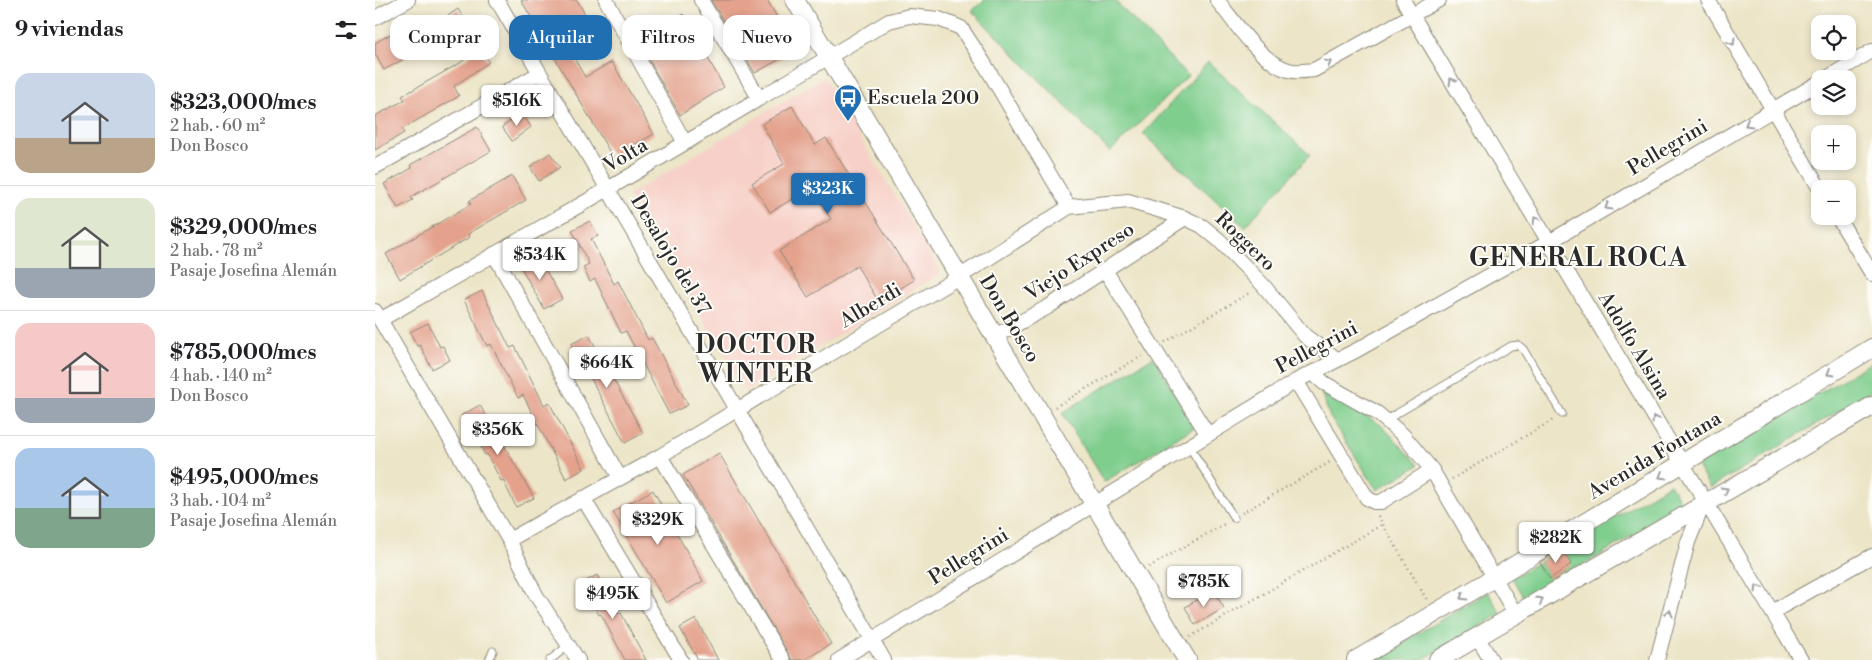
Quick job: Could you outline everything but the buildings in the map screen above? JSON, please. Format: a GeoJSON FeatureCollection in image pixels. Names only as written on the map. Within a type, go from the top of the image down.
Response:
{"type":"FeatureCollection","features":[{"type":"Feature","properties":{"kind":"street"},"geometry":{"type":"LineString","coordinates":[[375,18],[408,0]]}},
{"type":"Feature","properties":{"kind":"street","name":"Desalojo del 37"},"geometry":{"type":"LineString","coordinates":[[497,0],[884,660]]}},
{"type":"Feature","properties":{"kind":"street"},"geometry":{"type":"LineString","coordinates":[[606,0],[685,143]]}},
{"type":"Feature","properties":{"kind":"street"},"geometry":{"type":"LineString","coordinates":[[701,0],[759,98]]}},
{"type":"Feature","properties":{"kind":"street","name":"Don Bosco"},"geometry":{"type":"LineString","coordinates":[[795,0],[1187,660]]}},
{"type":"Feature","properties":{"kind":"street"},"geometry":{"type":"LineString","coordinates":[[1217,0],[1266,57],[1282,68],[1297,72],[1314,70],[1439,0]]}},
{"type":"Feature","properties":{"kind":"street","name":"Adolfo Alsina"},"geometry":{"type":"LineString","coordinates":[[1403,0],[1801,660]]}},
{"type":"Feature","properties":{"kind":"street"},"geometry":{"type":"LineString","coordinates":[[1707,0],[1816,180]]}},
{"type":"Feature","properties":{"kind":"street","name":"Volta"},"geometry":{"type":"LineString","coordinates":[[378,315],[494,254],[608,189],[889,21],[909,16],[939,18],[961,28],[984,63],[1069,208]]}},
{"type":"Feature","properties":{"kind":"street"},"geometry":{"type":"LineString","coordinates":[[1840,70],[1872,51]]}},
{"type":"Feature","properties":{"kind":"street"},"geometry":{"type":"LineString","coordinates":[[375,167],[540,73]]}},
{"type":"Feature","properties":{"kind":"street","name":"Pellegrini"},"geometry":{"type":"LineString","coordinates":[[839,660],[1296,381],[1313,374],[1549,242],[1811,87]]}},
{"type":"Feature","properties":{"kind":"street","name":"Roggero"},"geometry":{"type":"LineString","coordinates":[[1069,208],[1128,201],[1185,218],[1202,226],[1219,240],[1263,285],[1305,336],[1337,360]]}},
{"type":"Feature","properties":{"kind":"street","name":"Alberdi"},"geometry":{"type":"LineString","coordinates":[[509,540],[660,456],[959,277],[1069,208]]}},
{"type":"Feature","properties":{"kind":"street","name":"Viejo Expreso"},"geometry":{"type":"LineString","coordinates":[[995,336],[1048,307],[1185,218]]}},
{"type":"Feature","properties":{"kind":"street"},"geometry":{"type":"LineString","coordinates":[[1842,225],[1872,274]]}},
{"type":"Feature","properties":{"kind":"street"},"geometry":{"type":"LineString","coordinates":[[494,254],[621,478]]}},
{"type":"Feature","properties":{"kind":"street"},"geometry":{"type":"LineString","coordinates":[[1105,270],[1207,435]]}},
{"type":"Feature","properties":{"kind":"street"},"geometry":{"type":"LineString","coordinates":[[378,315],[509,540],[536,595],[578,660]]}},
{"type":"Feature","properties":{"kind":"street","name":"Avenida Fontana"},"geometry":{"type":"LineString","coordinates":[[1355,660],[1494,578],[1872,348]]}},
{"type":"Feature","properties":{"kind":"street"},"geometry":{"type":"LineString","coordinates":[[1313,374],[1324,384],[1386,420],[1403,435],[1431,470],[1516,615]]}},
{"type":"Feature","properties":{"kind":"street"},"geometry":{"type":"LineString","coordinates":[[1296,381],[1371,500],[1381,502],[1431,470]]}},
{"type":"Feature","properties":{"kind":"street"},"geometry":{"type":"LineString","coordinates":[[1438,660],[1704,502],[1872,406]]}},
{"type":"Feature","properties":{"kind":"street"},"geometry":{"type":"LineString","coordinates":[[660,456],[783,660]]}},
{"type":"Feature","properties":{"kind":"street"},"geometry":{"type":"LineString","coordinates":[[583,498],[681,660]]}},
{"type":"Feature","properties":{"kind":"street"},"geometry":{"type":"LineString","coordinates":[[1657,660],[1688,542],[1704,502]]}},
{"type":"Feature","properties":{"kind":"street"},"geometry":{"type":"LineString","coordinates":[[1773,612],[1872,556]]}},
{"type":"Feature","properties":{"kind":"street"},"geometry":{"type":"LineString","coordinates":[[1477,637],[1491,660]]}},
{"type":"Feature","properties":{"kind":"lane"},"geometry":{"type":"LineString","coordinates":[[1386,420],[1511,346],[1518,345],[1523,349],[1562,414]]}},
{"type":"Feature","properties":{"kind":"lane"},"geometry":{"type":"LineString","coordinates":[[1189,446],[1234,518]]}},
{"type":"Feature","properties":{"kind":"lane"},"geometry":{"type":"LineString","coordinates":[[550,660],[569,645]]}},
{"type":"Feature","properties":{"kind":"lane"},"geometry":{"type":"LineString","coordinates":[[489,660],[493,651]]}},
{"type":"Feature","properties":{"kind":"path"},"geometry":{"type":"LineString","coordinates":[[1441,486],[1562,414]]}},
{"type":"Feature","properties":{"kind":"path"},"geometry":{"type":"LineString","coordinates":[[1371,500],[1435,613]]}},
{"type":"Feature","properties":{"kind":"path"},"geometry":{"type":"LineString","coordinates":[[1177,644],[1383,524]]}},
{"type":"Feature","properties":{"kind":"shaded area"},"geometry":{"type":"Polygon","coordinates":[[[824,77],[941,273],[746,391],[629,195],[824,77]]]}},
{"type":"Feature","properties":{"kind":"green space"},"geometry":{"type":"Polygon","coordinates":[[[984,0],[1114,0],[1188,76],[1110,152],[972,11],[984,0]]]}},
{"type":"Feature","properties":{"kind":"green space"},"geometry":{"type":"Polygon","coordinates":[[[1208,62],[1310,155],[1245,227],[1143,134],[1208,62]]]}},
{"type":"Feature","properties":{"kind":"green space"},"geometry":{"type":"Polygon","coordinates":[[[1153,357],[1195,427],[1104,482],[1062,413],[1153,357]]]}},
{"type":"Feature","properties":{"kind":"green space"},"geometry":{"type":"Polygon","coordinates":[[[1872,362],[1872,391],[1710,488],[1697,466],[1872,362]]]}},
{"type":"Feature","properties":{"kind":"green space"},"geometry":{"type":"Polygon","coordinates":[[[1320,389],[1381,425],[1419,465],[1377,490],[1330,417],[1320,389]]]}},
{"type":"Feature","properties":{"kind":"green space"},"geometry":{"type":"Polygon","coordinates":[[[1670,484],[1683,505],[1525,600],[1512,578],[1670,484]]]}},
{"type":"Feature","properties":{"kind":"green space"},"geometry":{"type":"Polygon","coordinates":[[[1488,592],[1501,614],[1422,660],[1373,660],[1488,592]]]}},
{"type":"Feature","properties":{"kind":"place","name":"Escuela 200"},"geometry":{"type":"Point","coordinates":[848,122]}},
{"type":"Feature","properties":{"kind":"district","name":"GENERAL ROCA"},"geometry":{"type":"Point","coordinates":[1578,258]}},
{"type":"Feature","properties":{"kind":"district","name":"DOCTOR WINTER"},"geometry":{"type":"Point","coordinates":[756,360]}}]}
